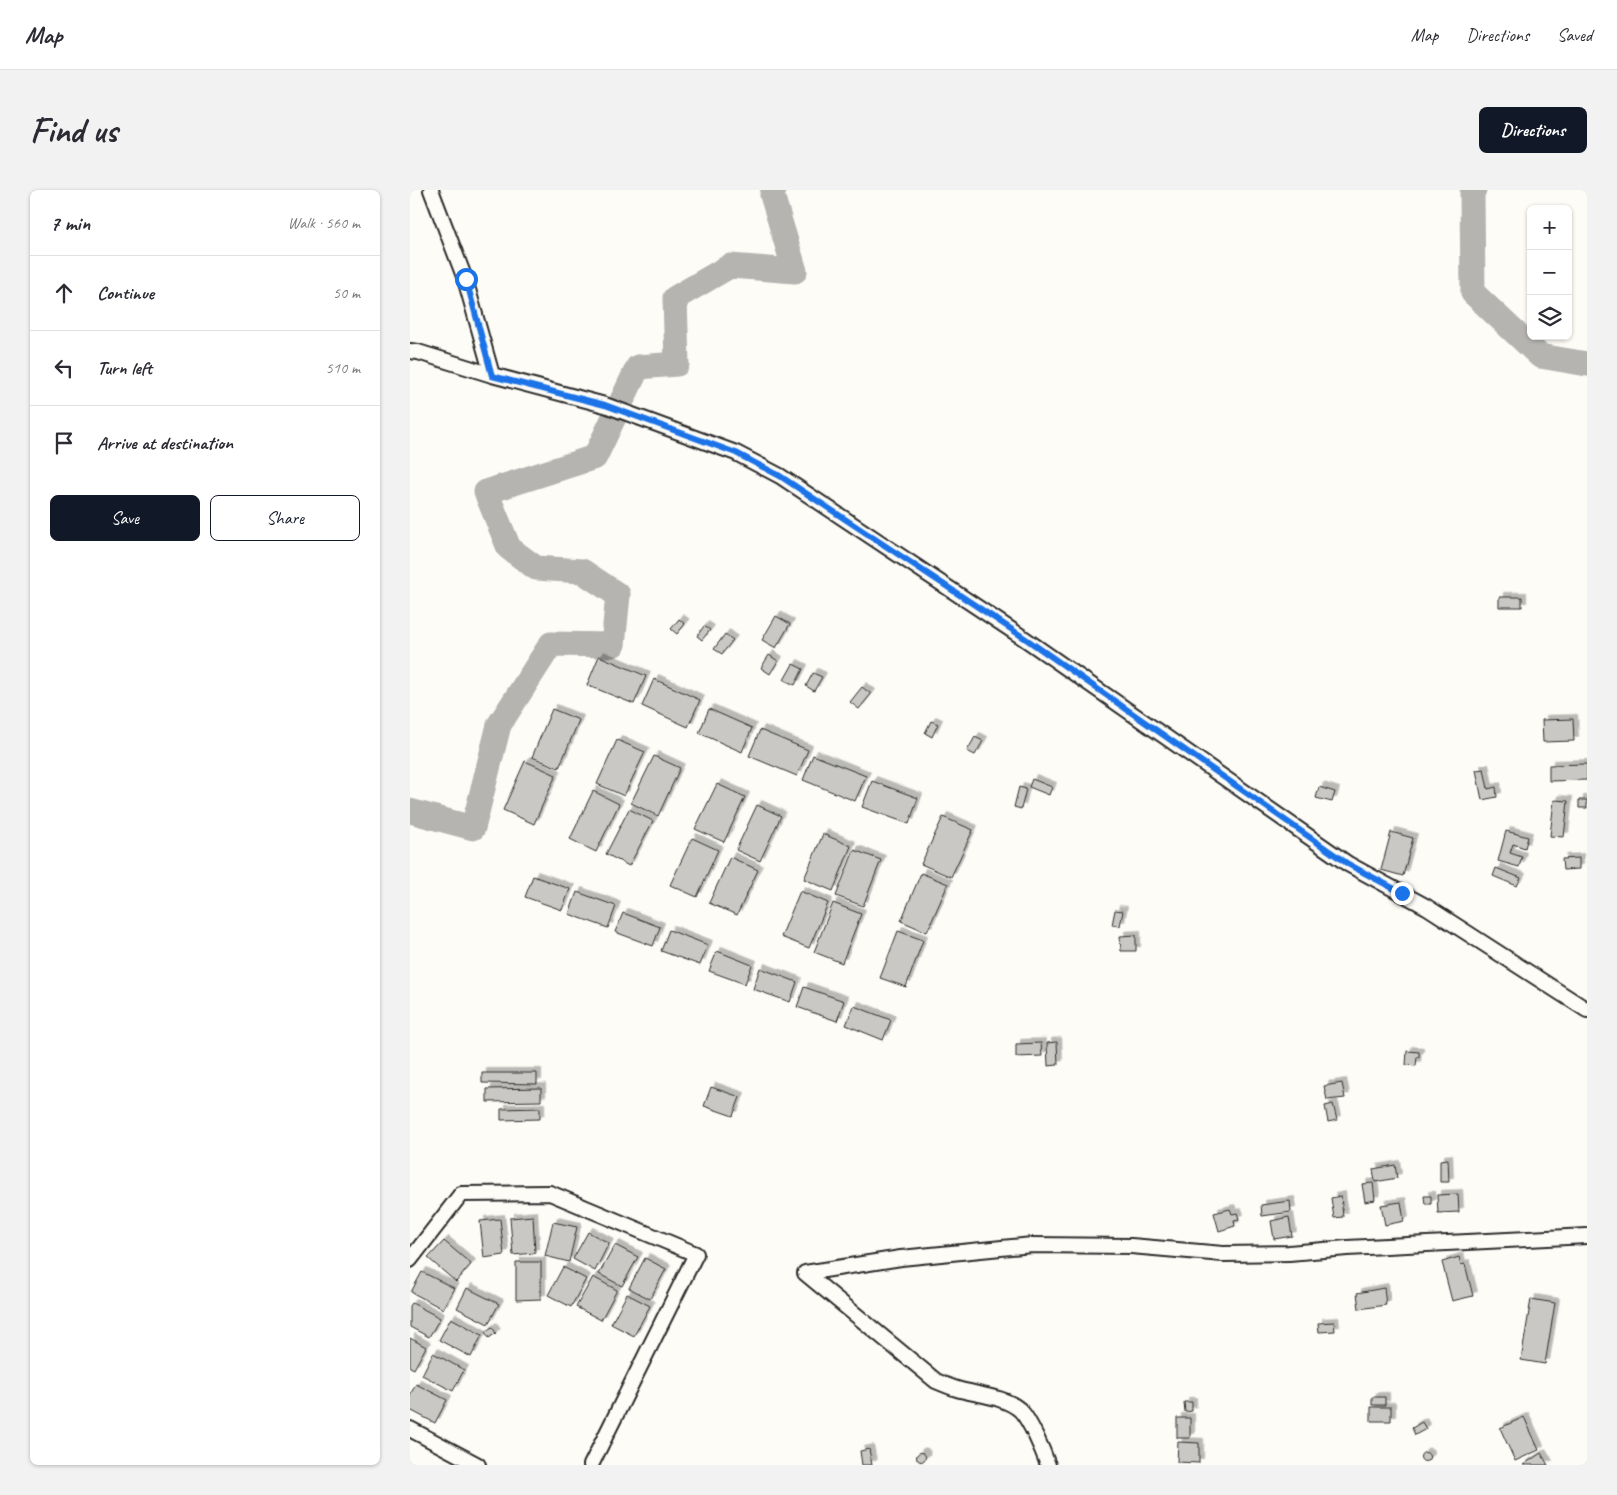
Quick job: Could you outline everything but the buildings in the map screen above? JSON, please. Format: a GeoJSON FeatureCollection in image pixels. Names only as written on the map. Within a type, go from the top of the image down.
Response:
{"type":"FeatureCollection","features":[{"type":"Feature","properties":{"kind":"street"},"geometry":{"type":"LineString","coordinates":[[430,190],[466,279],[492,376]]}},
{"type":"Feature","properties":{"kind":"street"},"geometry":{"type":"LineString","coordinates":[[410,351],[492,376],[605,405],[736,453],[780,476],[1026,639],[1348,864],[1427,907],[1587,1010]]}},
{"type":"Feature","properties":{"kind":"street"},"geometry":{"type":"LineString","coordinates":[[410,1260],[462,1194],[550,1193],[696,1254],[591,1465]]}},
{"type":"Feature","properties":{"kind":"street"},"geometry":{"type":"LineString","coordinates":[[1048,1465],[1044,1453],[1024,1415],[1018,1408],[1000,1400],[955,1389],[936,1380],[804,1273],[901,1258],[1032,1245],[1131,1246],[1223,1254],[1289,1253],[1347,1248],[1587,1236]]}},
{"type":"Feature","properties":{"kind":"street"},"geometry":{"type":"LineString","coordinates":[[410,1430],[478,1465]]}},
{"type":"Feature","properties":{"kind":"waterway"},"geometry":{"type":"LineString","coordinates":[[410,811],[473,828],[499,725],[551,644],[613,645],[618,595],[582,571],[536,568],[509,548],[486,492],[595,457],[638,367],[677,364],[675,298],[730,266],[795,271],[772,195],[774,190]]}},
{"type":"Feature","properties":{"kind":"waterway"},"geometry":{"type":"LineString","coordinates":[[1474,190],[1472,193],[1473,293],[1540,356],[1587,364]]}},
{"type":"Feature","properties":{"kind":"route"},"geometry":{"type":"LineString","coordinates":[[466,279],[492,376],[605,405],[736,453],[780,476],[1026,639],[1348,864],[1402,893]]}}]}
